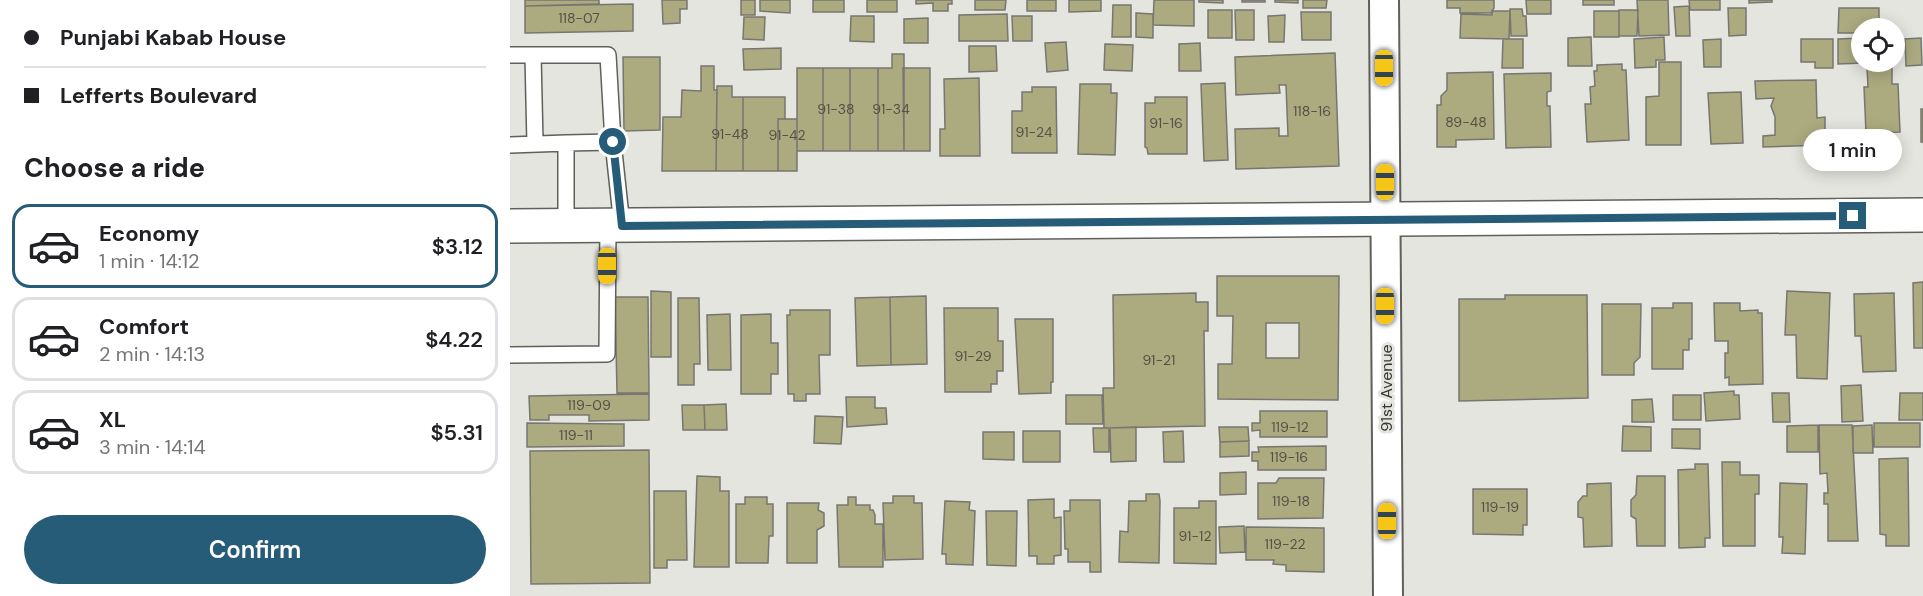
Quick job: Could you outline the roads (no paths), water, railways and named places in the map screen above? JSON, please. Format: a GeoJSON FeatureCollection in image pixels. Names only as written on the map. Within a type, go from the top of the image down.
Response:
{"type":"FeatureCollection","features":[{"type":"Feature","properties":{"kind":"street","name":"91st Avenue"},"geometry":{"type":"LineString","coordinates":[[1384,0],[1388,596]]}},
{"type":"Feature","properties":{"kind":"street"},"geometry":{"type":"LineString","coordinates":[[510,226],[1923,216]]}},
{"type":"Feature","properties":{"kind":"lane"},"geometry":{"type":"LineString","coordinates":[[510,55],[609,55],[615,226],[607,354],[510,355]]}},
{"type":"Feature","properties":{"kind":"lane"},"geometry":{"type":"LineString","coordinates":[[533,55],[535,144]]}},
{"type":"Feature","properties":{"kind":"lane"},"geometry":{"type":"LineString","coordinates":[[510,145],[613,142]]}},
{"type":"Feature","properties":{"kind":"lane"},"geometry":{"type":"LineString","coordinates":[[566,143],[567,226]]}}]}
